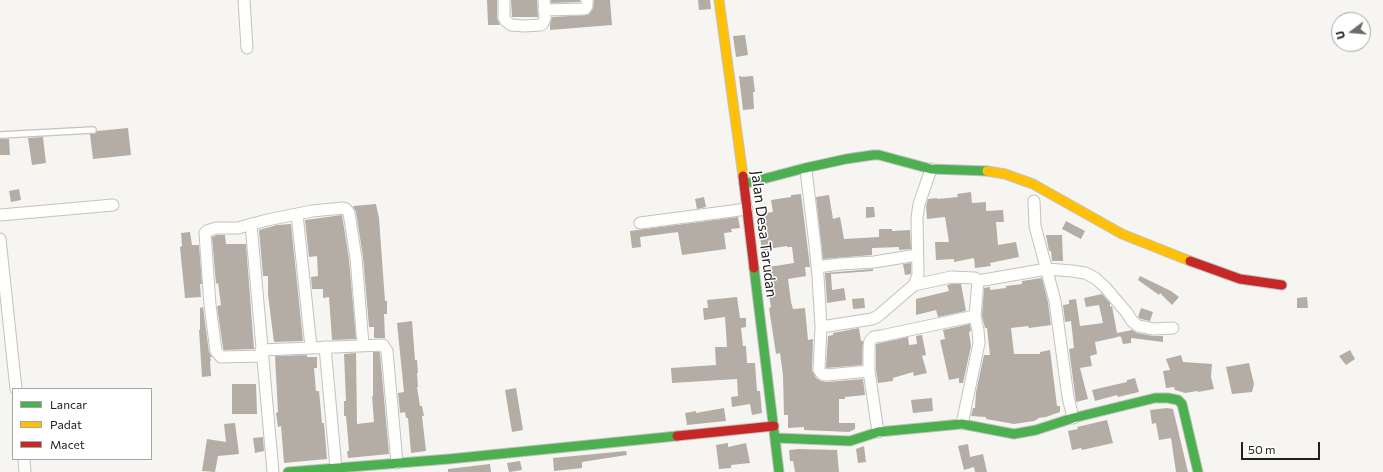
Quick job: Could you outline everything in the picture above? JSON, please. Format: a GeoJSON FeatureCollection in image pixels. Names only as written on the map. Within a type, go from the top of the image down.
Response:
{"type":"FeatureCollection","features":[{"type":"Feature","properties":{"kind":"street"},"geometry":{"type":"LineString","coordinates":[[244,0],[247,48]]}},
{"type":"Feature","properties":{"kind":"street"},"geometry":{"type":"LineString","coordinates":[[504,0],[504,18],[507,23],[511,25],[541,25],[544,21],[544,5],[585,9],[587,6],[587,0]]}},
{"type":"Feature","properties":{"kind":"street","name":"Jalan Desa Tarudan"},"geometry":{"type":"LineString","coordinates":[[719,0],[744,184],[779,472]]}},
{"type":"Feature","properties":{"kind":"street"},"geometry":{"type":"LineString","coordinates":[[744,184],[806,172],[846,159],[872,155],[931,169],[991,171],[1005,174],[1033,184],[1122,234],[1240,279],[1282,285]]}},
{"type":"Feature","properties":{"kind":"street"},"geometry":{"type":"LineString","coordinates":[[914,285],[918,274],[916,218],[919,204],[931,169]]}},
{"type":"Feature","properties":{"kind":"street"},"geometry":{"type":"LineString","coordinates":[[806,172],[817,267],[821,327],[818,370],[820,373],[827,375],[869,370]]}},
{"type":"Feature","properties":{"kind":"street"},"geometry":{"type":"LineString","coordinates":[[1034,201],[1035,226],[1054,301],[1068,397],[1074,418]]}},
{"type":"Feature","properties":{"kind":"street"},"geometry":{"type":"LineString","coordinates":[[0,215],[113,205]]}},
{"type":"Feature","properties":{"kind":"street"},"geometry":{"type":"LineString","coordinates":[[363,345],[356,258],[349,213],[346,209],[312,211],[238,228],[216,228],[205,233],[216,351],[221,357],[311,347],[383,345],[387,351],[397,463]]}},
{"type":"Feature","properties":{"kind":"street"},"geometry":{"type":"LineString","coordinates":[[640,223],[747,209]]}},
{"type":"Feature","properties":{"kind":"street"},"geometry":{"type":"LineString","coordinates":[[297,214],[311,347]]}},
{"type":"Feature","properties":{"kind":"street"},"geometry":{"type":"LineString","coordinates":[[251,224],[261,353],[273,472]]}},
{"type":"Feature","properties":{"kind":"street"},"geometry":{"type":"LineString","coordinates":[[0,239],[16,388]]}},
{"type":"Feature","properties":{"kind":"street"},"geometry":{"type":"LineString","coordinates":[[817,267],[874,262],[917,255]]}},
{"type":"Feature","properties":{"kind":"street"},"geometry":{"type":"LineString","coordinates":[[821,327],[872,319],[878,316],[914,285],[951,277],[970,277],[975,278],[978,281],[1047,270],[1085,273],[1095,278],[1105,287],[1132,321],[1138,326],[1154,329],[1173,328]]}},
{"type":"Feature","properties":{"kind":"street"},"geometry":{"type":"LineString","coordinates":[[962,424],[979,343],[975,316],[978,281]]}},
{"type":"Feature","properties":{"kind":"street"},"geometry":{"type":"LineString","coordinates":[[878,432],[869,370],[870,341],[874,337],[975,316]]}},
{"type":"Feature","properties":{"kind":"street"},"geometry":{"type":"LineString","coordinates":[[325,347],[336,468]]}},
{"type":"Feature","properties":{"kind":"street"},"geometry":{"type":"LineString","coordinates":[[776,438],[820,441],[850,441],[878,432],[962,424],[1014,434],[1036,430],[1074,418],[1155,398],[1168,398],[1178,400],[1182,404],[1198,472]]}},
{"type":"Feature","properties":{"kind":"street"},"geometry":{"type":"LineString","coordinates":[[288,472],[449,459],[774,426]]}},
{"type":"Feature","properties":{"kind":"street"},"geometry":{"type":"LineString","coordinates":[[24,460],[25,472]]}},
{"type":"Feature","properties":{"kind":"lane"},"geometry":{"type":"LineString","coordinates":[[0,135],[93,130]]}},
{"type":"Feature","properties":{"kind":"building"},"geometry":{"type":"Polygon","coordinates":[[[487,0],[497,0],[497,18],[500,25],[488,25],[487,0]]]}},
{"type":"Feature","properties":{"kind":"building"},"geometry":{"type":"Polygon","coordinates":[[[511,0],[537,0],[538,17],[512,17],[511,0]]]}},
{"type":"Feature","properties":{"kind":"building"},"geometry":{"type":"Polygon","coordinates":[[[551,0],[580,0],[580,2],[551,3],[551,0]]]}},
{"type":"Feature","properties":{"kind":"building"},"geometry":{"type":"Polygon","coordinates":[[[594,0],[610,0],[612,25],[550,30],[552,17],[588,15],[593,9],[594,0]]]}},
{"type":"Feature","properties":{"kind":"building"},"geometry":{"type":"Polygon","coordinates":[[[698,0],[710,0],[711,9],[699,10],[698,0]]]}},
{"type":"Feature","properties":{"kind":"building"},"geometry":{"type":"Polygon","coordinates":[[[745,35],[748,55],[736,57],[733,36],[745,35]]]}},
{"type":"Feature","properties":{"kind":"building"},"geometry":{"type":"Polygon","coordinates":[[[739,76],[753,76],[755,92],[753,92],[754,109],[743,110],[739,76]]]}},
{"type":"Feature","properties":{"kind":"building"},"geometry":{"type":"Polygon","coordinates":[[[128,128],[131,155],[93,159],[90,134],[95,134],[97,131],[128,128]]]}},
{"type":"Feature","properties":{"kind":"building"},"geometry":{"type":"Polygon","coordinates":[[[43,137],[46,163],[32,165],[28,138],[43,137]]]}},
{"type":"Feature","properties":{"kind":"building"},"geometry":{"type":"Polygon","coordinates":[[[0,139],[9,139],[10,155],[0,155],[0,139]]]}},
{"type":"Feature","properties":{"kind":"building"},"geometry":{"type":"Polygon","coordinates":[[[19,189],[21,200],[11,202],[9,191],[19,189]]]}},
{"type":"Feature","properties":{"kind":"building"},"geometry":{"type":"Polygon","coordinates":[[[971,192],[972,203],[986,202],[986,211],[1003,210],[1004,222],[996,222],[998,245],[1016,242],[1019,257],[990,263],[991,266],[975,268],[974,258],[954,262],[954,259],[936,260],[935,242],[949,242],[945,217],[927,219],[926,206],[928,199],[958,197],[957,194],[971,192]]]}},
{"type":"Feature","properties":{"kind":"building"},"geometry":{"type":"Polygon","coordinates":[[[801,194],[810,267],[805,267],[806,276],[788,279],[791,302],[793,309],[805,308],[808,340],[813,339],[812,370],[816,378],[827,382],[863,379],[865,395],[839,399],[839,423],[855,423],[855,429],[849,432],[804,430],[804,427],[788,428],[788,415],[784,415],[783,375],[780,353],[776,354],[769,308],[771,307],[769,296],[773,295],[768,267],[794,263],[792,247],[787,246],[762,251],[757,214],[773,212],[771,200],[801,194]]]}},
{"type":"Feature","properties":{"kind":"building"},"geometry":{"type":"Polygon","coordinates":[[[829,195],[833,219],[840,217],[844,239],[879,237],[879,229],[892,229],[892,231],[910,230],[911,249],[899,250],[899,247],[872,248],[872,255],[823,259],[816,197],[829,195]]]}},
{"type":"Feature","properties":{"kind":"building"},"geometry":{"type":"Polygon","coordinates":[[[704,197],[706,207],[697,209],[695,199],[704,197]]]}},
{"type":"Feature","properties":{"kind":"building"},"geometry":{"type":"Polygon","coordinates":[[[376,204],[379,218],[385,301],[387,301],[387,314],[384,314],[385,338],[374,338],[374,327],[369,327],[363,257],[356,212],[353,206],[376,204]]]}},
{"type":"Feature","properties":{"kind":"building"},"geometry":{"type":"Polygon","coordinates":[[[866,207],[874,207],[875,217],[866,218],[866,207]]]}},
{"type":"Feature","properties":{"kind":"building"},"geometry":{"type":"Polygon","coordinates":[[[342,215],[349,259],[356,339],[332,340],[329,297],[323,298],[323,289],[312,289],[311,277],[318,276],[317,256],[309,257],[305,220],[342,215]]]}},
{"type":"Feature","properties":{"kind":"building"},"geometry":{"type":"Polygon","coordinates":[[[738,217],[740,228],[731,229],[732,232],[724,233],[726,249],[682,255],[678,232],[640,237],[641,247],[632,248],[630,231],[738,217]]]}},
{"type":"Feature","properties":{"kind":"building"},"geometry":{"type":"Polygon","coordinates":[[[1066,221],[1085,231],[1081,239],[1062,229],[1066,221]]]}},
{"type":"Feature","properties":{"kind":"building"},"geometry":{"type":"Polygon","coordinates":[[[291,224],[303,341],[274,342],[268,295],[268,276],[263,276],[259,230],[277,225],[291,224]]]}},
{"type":"Feature","properties":{"kind":"building"},"geometry":{"type":"Polygon","coordinates":[[[190,232],[192,245],[199,245],[202,284],[200,284],[201,297],[185,298],[180,247],[182,246],[181,233],[190,232]]]}},
{"type":"Feature","properties":{"kind":"building"},"geometry":{"type":"Polygon","coordinates":[[[217,235],[225,235],[226,244],[246,244],[254,349],[224,350],[223,348],[217,306],[221,305],[218,283],[216,284],[212,237],[217,235]]]}},
{"type":"Feature","properties":{"kind":"building"},"geometry":{"type":"Polygon","coordinates":[[[1046,235],[1062,235],[1063,261],[1052,261],[1051,251],[1049,251],[1046,235]]]}},
{"type":"Feature","properties":{"kind":"building"},"geometry":{"type":"Polygon","coordinates":[[[911,263],[911,274],[905,275],[903,264],[911,263]]]}},
{"type":"Feature","properties":{"kind":"building"},"geometry":{"type":"Polygon","coordinates":[[[873,269],[873,271],[831,274],[832,290],[844,288],[846,300],[827,303],[825,273],[873,269]]]}},
{"type":"Feature","properties":{"kind":"building"},"geometry":{"type":"Polygon","coordinates":[[[1140,276],[1171,291],[1179,297],[1172,305],[1160,293],[1159,295],[1138,280],[1140,276]]]}},
{"type":"Feature","properties":{"kind":"building"},"geometry":{"type":"Polygon","coordinates":[[[1042,278],[1048,302],[1051,325],[1029,328],[1028,326],[1011,328],[1014,354],[1040,354],[1040,352],[1050,350],[1057,406],[1060,406],[1060,412],[1038,418],[1034,421],[1014,424],[986,419],[986,417],[971,416],[973,408],[975,408],[976,392],[984,355],[990,355],[987,328],[985,328],[982,316],[984,288],[990,287],[990,290],[1006,288],[1006,286],[1022,284],[1022,281],[1042,278]]]}},
{"type":"Feature","properties":{"kind":"building"},"geometry":{"type":"Polygon","coordinates":[[[961,284],[966,311],[938,317],[936,310],[916,315],[916,299],[949,291],[947,285],[961,284]]]}},
{"type":"Feature","properties":{"kind":"building"},"geometry":{"type":"Polygon","coordinates":[[[1102,294],[1110,303],[1110,307],[1112,306],[1117,333],[1132,330],[1137,333],[1163,336],[1163,342],[1131,338],[1131,343],[1123,344],[1121,337],[1117,336],[1118,337],[1095,342],[1097,354],[1090,356],[1092,366],[1080,368],[1088,399],[1076,402],[1069,349],[1074,348],[1071,321],[1065,322],[1063,305],[1069,304],[1069,300],[1076,299],[1080,326],[1103,323],[1099,305],[1086,307],[1084,298],[1102,294]]]}},
{"type":"Feature","properties":{"kind":"building"},"geometry":{"type":"Polygon","coordinates":[[[737,297],[740,318],[746,318],[746,327],[741,328],[743,346],[746,346],[747,363],[755,363],[757,391],[760,391],[762,413],[752,415],[750,404],[732,407],[731,397],[738,396],[737,379],[672,383],[671,368],[716,365],[715,347],[727,347],[725,317],[704,320],[703,308],[708,308],[707,300],[737,297]]]}},
{"type":"Feature","properties":{"kind":"building"},"geometry":{"type":"Polygon","coordinates":[[[1307,297],[1308,308],[1297,308],[1297,298],[1307,297]]]}},
{"type":"Feature","properties":{"kind":"building"},"geometry":{"type":"Polygon","coordinates":[[[864,298],[865,308],[853,309],[852,299],[864,298]]]}},
{"type":"Feature","properties":{"kind":"building"},"geometry":{"type":"Polygon","coordinates":[[[203,307],[209,352],[212,357],[210,357],[211,376],[202,377],[199,330],[200,308],[203,307]]]}},
{"type":"Feature","properties":{"kind":"building"},"geometry":{"type":"Polygon","coordinates":[[[1141,308],[1153,312],[1150,321],[1138,317],[1141,308]]]}},
{"type":"Feature","properties":{"kind":"building"},"geometry":{"type":"Polygon","coordinates":[[[412,321],[415,360],[417,360],[418,373],[417,387],[420,406],[422,406],[424,416],[422,416],[426,451],[411,453],[408,418],[406,418],[405,412],[400,413],[398,393],[404,392],[397,323],[412,321]]]}},
{"type":"Feature","properties":{"kind":"building"},"geometry":{"type":"Polygon","coordinates":[[[970,324],[971,331],[969,332],[971,346],[963,383],[959,383],[959,378],[949,380],[940,340],[945,339],[943,330],[970,324]]]}},
{"type":"Feature","properties":{"kind":"building"},"geometry":{"type":"Polygon","coordinates":[[[859,328],[861,341],[863,341],[862,365],[826,368],[828,336],[833,335],[833,333],[859,328]]]}},
{"type":"Feature","properties":{"kind":"building"},"geometry":{"type":"Polygon","coordinates":[[[922,335],[926,355],[922,356],[927,373],[914,376],[913,372],[893,378],[893,381],[878,383],[876,370],[876,344],[908,337],[909,345],[917,344],[916,336],[922,335]]]}},
{"type":"Feature","properties":{"kind":"building"},"geometry":{"type":"Polygon","coordinates":[[[1350,350],[1355,359],[1346,365],[1339,356],[1350,350]]]}},
{"type":"Feature","properties":{"kind":"building"},"geometry":{"type":"Polygon","coordinates":[[[373,352],[380,353],[389,454],[348,458],[347,451],[349,451],[346,416],[344,416],[344,401],[346,401],[344,354],[356,353],[357,424],[374,422],[372,396],[373,352]]]}},
{"type":"Feature","properties":{"kind":"building"},"geometry":{"type":"Polygon","coordinates":[[[307,355],[307,357],[317,357],[317,368],[314,368],[316,391],[319,391],[322,423],[324,423],[327,459],[284,463],[281,426],[278,427],[276,413],[278,412],[275,356],[307,355]]]}},
{"type":"Feature","properties":{"kind":"building"},"geometry":{"type":"Polygon","coordinates":[[[1181,355],[1183,362],[1212,364],[1211,377],[1214,389],[1185,393],[1175,390],[1174,387],[1166,388],[1163,371],[1170,370],[1166,359],[1181,355]]]}},
{"type":"Feature","properties":{"kind":"building"},"geometry":{"type":"Polygon","coordinates":[[[1249,363],[1254,384],[1252,392],[1232,394],[1226,367],[1249,363]]]}},
{"type":"Feature","properties":{"kind":"building"},"geometry":{"type":"Polygon","coordinates":[[[1135,378],[1139,392],[1118,397],[1117,395],[1095,401],[1092,390],[1127,382],[1127,380],[1135,378]]]}},
{"type":"Feature","properties":{"kind":"building"},"geometry":{"type":"Polygon","coordinates":[[[232,384],[256,384],[257,414],[232,414],[232,384]]]}},
{"type":"Feature","properties":{"kind":"building"},"geometry":{"type":"Polygon","coordinates":[[[516,388],[523,430],[512,432],[505,390],[516,388]]]}},
{"type":"Feature","properties":{"kind":"building"},"geometry":{"type":"Polygon","coordinates":[[[932,398],[933,411],[913,413],[911,400],[932,398]]]}},
{"type":"Feature","properties":{"kind":"building"},"geometry":{"type":"Polygon","coordinates":[[[724,408],[726,421],[687,425],[685,413],[696,411],[696,413],[724,408]]]}},
{"type":"Feature","properties":{"kind":"building"},"geometry":{"type":"Polygon","coordinates":[[[1167,408],[1173,409],[1188,472],[1176,472],[1171,438],[1159,440],[1156,423],[1152,424],[1150,410],[1167,408]]]}},
{"type":"Feature","properties":{"kind":"building"},"geometry":{"type":"Polygon","coordinates":[[[1107,420],[1113,443],[1082,450],[1081,448],[1072,450],[1068,431],[1078,429],[1077,427],[1107,420]]]}},
{"type":"Feature","properties":{"kind":"building"},"geometry":{"type":"Polygon","coordinates":[[[235,423],[239,454],[218,456],[215,472],[202,471],[207,439],[226,442],[224,424],[235,423]]]}},
{"type":"Feature","properties":{"kind":"building"},"geometry":{"type":"Polygon","coordinates":[[[263,437],[264,451],[255,453],[253,438],[263,437]]]}},
{"type":"Feature","properties":{"kind":"building"},"geometry":{"type":"Polygon","coordinates":[[[728,443],[728,447],[746,443],[750,463],[731,465],[731,468],[719,469],[716,445],[728,443]]]}},
{"type":"Feature","properties":{"kind":"building"},"geometry":{"type":"Polygon","coordinates":[[[968,444],[970,457],[983,454],[987,472],[975,472],[974,467],[964,470],[958,446],[968,444]]]}},
{"type":"Feature","properties":{"kind":"building"},"geometry":{"type":"Polygon","coordinates":[[[864,446],[866,462],[858,463],[856,449],[864,446]]]}},
{"type":"Feature","properties":{"kind":"building"},"geometry":{"type":"Polygon","coordinates":[[[789,450],[837,450],[839,472],[795,472],[793,461],[790,461],[789,450]]]}},
{"type":"Feature","properties":{"kind":"building"},"geometry":{"type":"Polygon","coordinates":[[[626,451],[627,455],[582,462],[582,468],[554,471],[553,458],[626,451]]]}},
{"type":"Feature","properties":{"kind":"building"},"geometry":{"type":"Polygon","coordinates":[[[520,461],[522,470],[509,472],[507,463],[520,461]]]}},
{"type":"Feature","properties":{"kind":"building"},"geometry":{"type":"Polygon","coordinates":[[[490,464],[491,472],[448,472],[448,469],[490,464]]]}},
{"type":"Feature","properties":{"kind":"traffic: fast"},"geometry":{"type":"LineString","coordinates":[[744,184],[805,168],[873,155],[879,155],[931,169],[987,171]]}},
{"type":"Feature","properties":{"kind":"traffic: fast"},"geometry":{"type":"LineString","coordinates":[[754,268],[779,472]]}},
{"type":"Feature","properties":{"kind":"traffic: fast"},"geometry":{"type":"LineString","coordinates":[[776,438],[850,441],[878,432],[962,424],[1014,434],[1036,430],[1073,418],[1155,398],[1168,398],[1178,400],[1182,404],[1198,472]]}},
{"type":"Feature","properties":{"kind":"traffic: fast"},"geometry":{"type":"LineString","coordinates":[[288,472],[449,459],[677,436]]}},
{"type":"Feature","properties":{"kind":"traffic: slow"},"geometry":{"type":"LineString","coordinates":[[719,0],[743,176]]}},
{"type":"Feature","properties":{"kind":"traffic: slow"},"geometry":{"type":"LineString","coordinates":[[987,171],[1005,174],[1033,184],[1122,234],[1190,261]]}},
{"type":"Feature","properties":{"kind":"traffic: jam"},"geometry":{"type":"LineString","coordinates":[[743,176],[754,268]]}},
{"type":"Feature","properties":{"kind":"traffic: jam"},"geometry":{"type":"LineString","coordinates":[[1190,261],[1240,279],[1282,285]]}},
{"type":"Feature","properties":{"kind":"traffic: jam"},"geometry":{"type":"LineString","coordinates":[[677,436],[774,426]]}}]}
